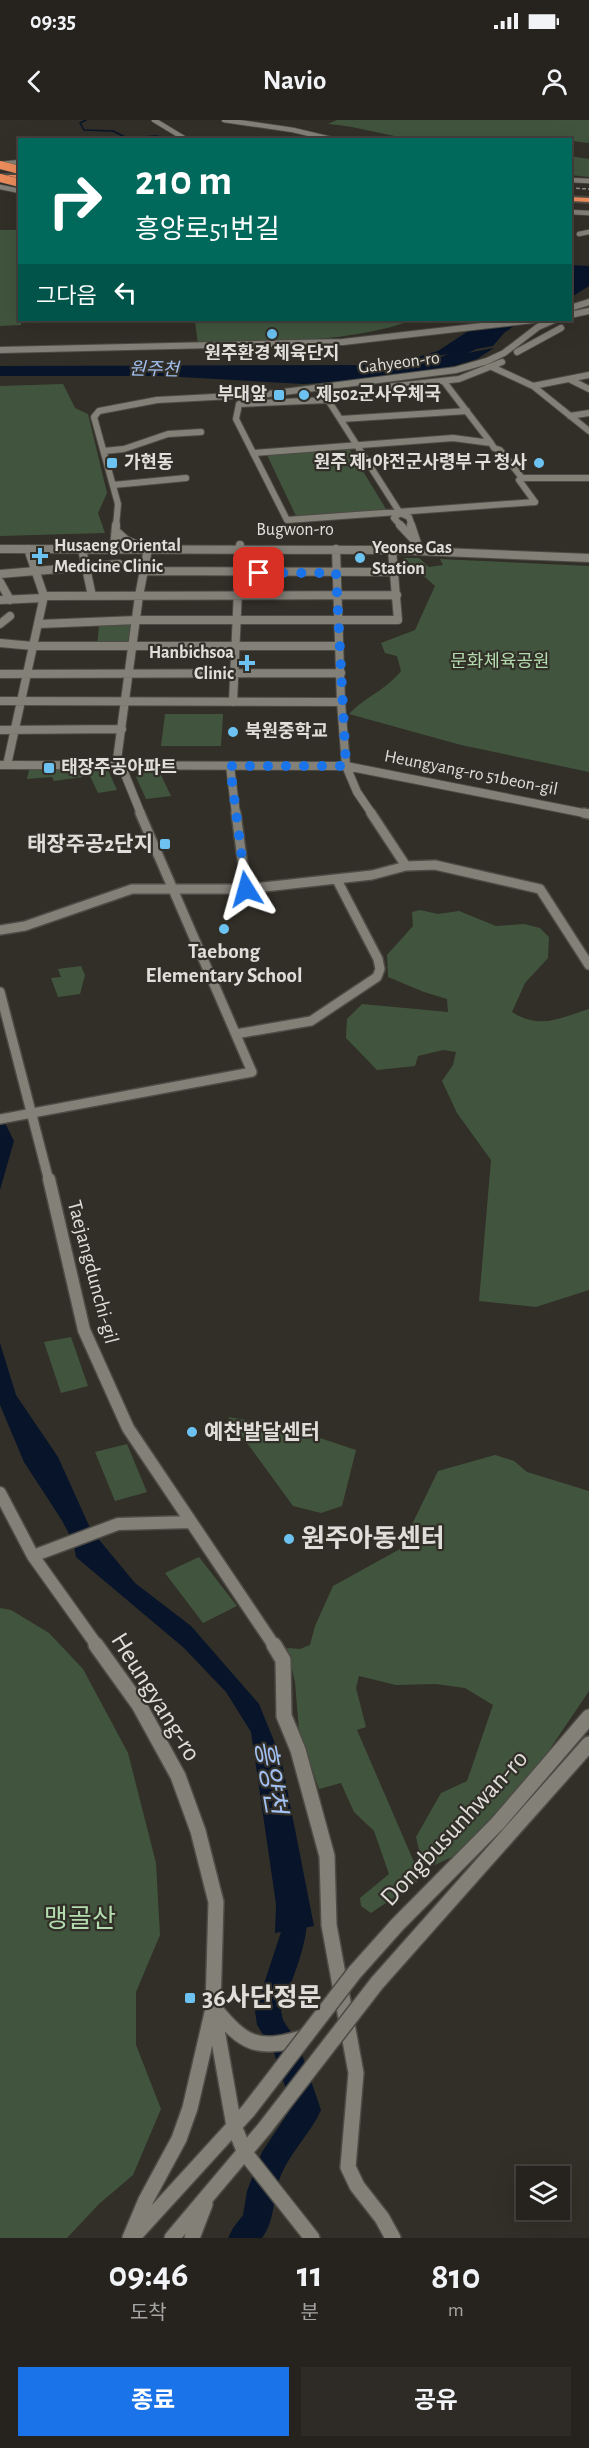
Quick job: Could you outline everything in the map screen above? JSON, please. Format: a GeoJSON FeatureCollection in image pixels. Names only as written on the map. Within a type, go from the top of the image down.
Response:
{"type":"FeatureCollection","features":[{"type":"Feature","properties":{"kind":"highway"},"geometry":{"type":"LineString","coordinates":[[0,164],[18,169]]}},
{"type":"Feature","properties":{"kind":"highway"},"geometry":{"type":"LineString","coordinates":[[0,177],[18,180]]}},
{"type":"Feature","properties":{"kind":"highway"},"geometry":{"type":"LineString","coordinates":[[572,198],[589,199]]}},
{"type":"Feature","properties":{"kind":"street"},"geometry":{"type":"LineString","coordinates":[[154,120],[184,138]]}},
{"type":"Feature","properties":{"kind":"street"},"geometry":{"type":"LineString","coordinates":[[224,120],[293,130],[327,138]]}},
{"type":"Feature","properties":{"kind":"street"},"geometry":{"type":"LineString","coordinates":[[0,164],[18,162]]}},
{"type":"Feature","properties":{"kind":"street"},"geometry":{"type":"LineString","coordinates":[[572,180],[589,182]]}},
{"type":"Feature","properties":{"kind":"street"},"geometry":{"type":"LineString","coordinates":[[0,187],[18,192]]}},
{"type":"Feature","properties":{"kind":"street"},"geometry":{"type":"LineString","coordinates":[[0,194],[18,192]]}},
{"type":"Feature","properties":{"kind":"street"},"geometry":{"type":"LineString","coordinates":[[572,212],[589,213]]}},
{"type":"Feature","properties":{"kind":"street"},"geometry":{"type":"LineString","coordinates":[[579,234],[589,232]]}},
{"type":"Feature","properties":{"kind":"street"},"geometry":{"type":"LineString","coordinates":[[572,311],[589,302]]}},
{"type":"Feature","properties":{"kind":"street"},"geometry":{"type":"LineString","coordinates":[[572,312],[589,308]]}},
{"type":"Feature","properties":{"kind":"street"},"geometry":{"type":"LineString","coordinates":[[377,338],[505,321]]}},
{"type":"Feature","properties":{"kind":"street"},"geometry":{"type":"LineString","coordinates":[[0,350],[335,342],[524,321]]}},
{"type":"Feature","properties":{"kind":"street","name":"Gahyeon-ro"},"geometry":{"type":"LineString","coordinates":[[115,547],[118,504],[94,417],[99,411],[175,398],[284,392],[415,377],[468,368],[504,353],[538,327],[552,321]]}},
{"type":"Feature","properties":{"kind":"street"},"geometry":{"type":"LineString","coordinates":[[284,392],[445,383],[474,376],[561,328]]}},
{"type":"Feature","properties":{"kind":"street"},"geometry":{"type":"LineString","coordinates":[[492,367],[533,386],[589,431]]}},
{"type":"Feature","properties":{"kind":"street"},"geometry":{"type":"LineString","coordinates":[[533,386],[589,375]]}},
{"type":"Feature","properties":{"kind":"street"},"geometry":{"type":"LineString","coordinates":[[571,380],[589,389]]}},
{"type":"Feature","properties":{"kind":"street"},"geometry":{"type":"LineString","coordinates":[[445,383],[494,448],[500,450],[522,478]]}},
{"type":"Feature","properties":{"kind":"street"},"geometry":{"type":"LineString","coordinates":[[328,400],[330,394],[341,390]]}},
{"type":"Feature","properties":{"kind":"street"},"geometry":{"type":"LineString","coordinates":[[328,400],[400,513]]}},
{"type":"Feature","properties":{"kind":"street"},"geometry":{"type":"LineString","coordinates":[[328,400],[239,404],[236,419],[287,520],[536,502],[519,480],[522,478]]}},
{"type":"Feature","properties":{"kind":"street"},"geometry":{"type":"LineString","coordinates":[[340,419],[467,411]]}},
{"type":"Feature","properties":{"kind":"street"},"geometry":{"type":"LineString","coordinates":[[570,416],[589,413]]}},
{"type":"Feature","properties":{"kind":"street"},"geometry":{"type":"LineString","coordinates":[[104,452],[124,449],[168,434],[201,432]]}},
{"type":"Feature","properties":{"kind":"street"},"geometry":{"type":"LineString","coordinates":[[253,453],[453,438],[491,443]]}},
{"type":"Feature","properties":{"kind":"street"},"geometry":{"type":"LineString","coordinates":[[113,485],[186,478]]}},
{"type":"Feature","properties":{"kind":"street"},"geometry":{"type":"LineString","coordinates":[[522,478],[589,478]]}},
{"type":"Feature","properties":{"kind":"street"},"geometry":{"type":"LineString","coordinates":[[400,513],[394,518],[418,547]]}},
{"type":"Feature","properties":{"kind":"street"},"geometry":{"type":"LineString","coordinates":[[116,531],[126,540],[138,544]]}},
{"type":"Feature","properties":{"kind":"street","name":"Bugwon-ro"},"geometry":{"type":"LineString","coordinates":[[0,544],[148,549],[418,547],[589,556]]}},
{"type":"Feature","properties":{"kind":"street","name":"Bugwon-ro"},"geometry":{"type":"LineString","coordinates":[[0,549],[82,549],[138,544],[392,550],[418,547]]}},
{"type":"Feature","properties":{"kind":"street"},"geometry":{"type":"LineString","coordinates":[[233,702],[240,547]]}},
{"type":"Feature","properties":{"kind":"street"},"geometry":{"type":"LineString","coordinates":[[28,549],[44,597],[15,730],[3,765],[119,767]]}},
{"type":"Feature","properties":{"kind":"street"},"geometry":{"type":"LineString","coordinates":[[82,549],[92,596]]}},
{"type":"Feature","properties":{"kind":"street"},"geometry":{"type":"LineString","coordinates":[[0,1119],[250,1074],[252,1070],[119,767],[132,646],[148,549]]}},
{"type":"Feature","properties":{"kind":"street"},"geometry":{"type":"LineString","coordinates":[[336,549],[341,702],[346,766],[357,792],[406,866]]}},
{"type":"Feature","properties":{"kind":"street"},"geometry":{"type":"LineString","coordinates":[[39,624],[137,620],[398,620],[392,550]]}},
{"type":"Feature","properties":{"kind":"street"},"geometry":{"type":"LineString","coordinates":[[0,574],[119,564]]}},
{"type":"Feature","properties":{"kind":"street"},"geometry":{"type":"LineString","coordinates":[[145,571],[393,572]]}},
{"type":"Feature","properties":{"kind":"street"},"geometry":{"type":"LineString","coordinates":[[0,582],[10,600]]}},
{"type":"Feature","properties":{"kind":"street"},"geometry":{"type":"LineString","coordinates":[[0,600],[92,596],[397,596]]}},
{"type":"Feature","properties":{"kind":"street"},"geometry":{"type":"LineString","coordinates":[[0,624],[10,616]]}},
{"type":"Feature","properties":{"kind":"street"},"geometry":{"type":"LineString","coordinates":[[0,643],[33,646],[339,646]]}},
{"type":"Feature","properties":{"kind":"street"},"geometry":{"type":"LineString","coordinates":[[0,674],[341,674]]}},
{"type":"Feature","properties":{"kind":"street"},"geometry":{"type":"LineString","coordinates":[[0,701],[341,702]]}},
{"type":"Feature","properties":{"kind":"street"},"geometry":{"type":"LineString","coordinates":[[0,730],[122,729]]}},
{"type":"Feature","properties":{"kind":"street"},"geometry":{"type":"LineString","coordinates":[[230,766],[246,889]]}},
{"type":"Feature","properties":{"kind":"street","name":"Heungyang-ro 51beon-gil"},"geometry":{"type":"LineString","coordinates":[[119,767],[346,766],[589,814]]}},
{"type":"Feature","properties":{"kind":"street"},"geometry":{"type":"LineString","coordinates":[[0,930],[25,926],[132,889],[173,891],[246,889],[337,880],[406,866],[435,865],[540,889],[589,965]]}},
{"type":"Feature","properties":{"kind":"street"},"geometry":{"type":"LineString","coordinates":[[236,1034],[311,1021],[377,977],[380,969],[378,959],[337,880]]}},
{"type":"Feature","properties":{"kind":"street","name":"Taejangdunchi-gil"},"geometry":{"type":"LineString","coordinates":[[0,992],[33,1113],[84,1330],[128,1428],[250,1606],[283,1660],[284,1716],[298,1750],[327,1856],[329,1925],[356,2073],[348,2168],[352,2182],[379,2212],[393,2238]]}},
{"type":"Feature","properties":{"kind":"street","name":"Heungyang-ro"},"geometry":{"type":"LineString","coordinates":[[0,1493],[33,1556],[139,1705],[178,1776],[198,1831],[216,1902],[213,2007],[234,2126],[245,2153],[312,2238]]}},
{"type":"Feature","properties":{"kind":"street"},"geometry":{"type":"LineString","coordinates":[[33,1556],[118,1524],[191,1522]]}},
{"type":"Feature","properties":{"kind":"street","name":"Dongbusunhwan-ro"},"geometry":{"type":"LineString","coordinates":[[234,2126],[355,1972],[397,1925],[498,1823],[589,1717]]}},
{"type":"Feature","properties":{"kind":"street","name":"Dongbusunhwan-ro"},"geometry":{"type":"LineString","coordinates":[[245,2153],[377,1983],[589,1744]]}},
{"type":"Feature","properties":{"kind":"street"},"geometry":{"type":"LineString","coordinates":[[213,2007],[237,2036],[250,2043],[263,2046],[302,2038]]}},
{"type":"Feature","properties":{"kind":"street"},"geometry":{"type":"LineString","coordinates":[[131,2238],[146,2200],[178,2139],[190,2108],[213,2007]]}},
{"type":"Feature","properties":{"kind":"street"},"geometry":{"type":"LineString","coordinates":[[131,2238],[234,2126]]}},
{"type":"Feature","properties":{"kind":"street"},"geometry":{"type":"LineString","coordinates":[[172,2238],[245,2153]]}},
{"type":"Feature","properties":{"kind":"street"},"geometry":{"type":"LineString","coordinates":[[192,2238],[208,2195]]}},
{"type":"Feature","properties":{"kind":"green space"},"geometry":{"type":"Polygon","coordinates":[[[337,120],[589,120],[589,143],[572,140],[572,138],[407,138],[328,124],[337,120]]]}},
{"type":"Feature","properties":{"kind":"green space"},"geometry":{"type":"Polygon","coordinates":[[[572,156],[589,159],[589,177],[572,175],[572,156]]]}},
{"type":"Feature","properties":{"kind":"green space"},"geometry":{"type":"Polygon","coordinates":[[[0,230],[18,230],[18,321],[21,321],[21,325],[0,326],[0,230]]]}},
{"type":"Feature","properties":{"kind":"green space","name":"원주환경 체육단지"},"geometry":{"type":"Polygon","coordinates":[[[195,321],[409,321],[389,328],[335,337],[278,342],[198,344],[195,321]]]}},
{"type":"Feature","properties":{"kind":"green space"},"geometry":{"type":"Polygon","coordinates":[[[63,384],[75,408],[88,414],[107,493],[98,513],[105,533],[0,536],[0,386],[63,384]]]}},
{"type":"Feature","properties":{"kind":"green space"},"geometry":{"type":"Polygon","coordinates":[[[341,448],[350,450],[386,509],[297,518],[267,455],[341,448]]]}},
{"type":"Feature","properties":{"kind":"green space","name":"문화체육공원"},"geometry":{"type":"Polygon","coordinates":[[[404,558],[419,558],[429,567],[443,565],[440,559],[589,566],[589,772],[461,745],[349,714],[401,671],[397,656],[385,653],[381,643],[415,630],[435,586],[404,558]]]}},
{"type":"Feature","properties":{"kind":"green space"},"geometry":{"type":"Polygon","coordinates":[[[131,624],[128,644],[97,645],[99,626],[131,624]]]}},
{"type":"Feature","properties":{"kind":"green space"},"geometry":{"type":"Polygon","coordinates":[[[165,714],[223,714],[221,746],[161,746],[165,714]]]}},
{"type":"Feature","properties":{"kind":"green space"},"geometry":{"type":"Polygon","coordinates":[[[29,770],[108,770],[117,790],[98,793],[90,776],[54,781],[52,777],[27,779],[29,770]]]}},
{"type":"Feature","properties":{"kind":"green space"},"geometry":{"type":"Polygon","coordinates":[[[159,771],[171,796],[146,799],[136,777],[140,773],[159,771]]]}},
{"type":"Feature","properties":{"kind":"green space"},"geometry":{"type":"Polygon","coordinates":[[[420,910],[438,914],[459,911],[496,926],[524,924],[540,928],[549,937],[548,958],[525,983],[512,1012],[532,1020],[550,1021],[589,1009],[589,1290],[536,1307],[479,1301],[491,1160],[457,1113],[442,1081],[453,1065],[456,1052],[443,1050],[418,1056],[415,1066],[377,1070],[346,1038],[347,1019],[362,1004],[448,1012],[447,999],[388,977],[387,955],[413,926],[412,912],[420,910]]]}},
{"type":"Feature","properties":{"kind":"green space"},"geometry":{"type":"Polygon","coordinates":[[[81,966],[85,975],[80,994],[58,997],[51,978],[61,977],[58,969],[81,966]]]}},
{"type":"Feature","properties":{"kind":"green space"},"geometry":{"type":"Polygon","coordinates":[[[71,1337],[88,1386],[61,1393],[44,1342],[71,1337]]]}},
{"type":"Feature","properties":{"kind":"green space"},"geometry":{"type":"Polygon","coordinates":[[[228,1417],[275,1425],[279,1430],[305,1433],[356,1450],[342,1506],[321,1513],[293,1506],[228,1417]]]}},
{"type":"Feature","properties":{"kind":"green space"},"geometry":{"type":"Polygon","coordinates":[[[127,1444],[147,1492],[115,1501],[95,1452],[127,1444]]]}},
{"type":"Feature","properties":{"kind":"green space"},"geometry":{"type":"Polygon","coordinates":[[[495,1455],[514,1461],[527,1472],[589,1491],[589,1691],[533,1774],[454,1856],[435,1865],[422,1862],[416,1837],[441,1793],[467,1781],[493,1705],[465,1688],[436,1684],[396,1685],[359,1676],[356,1688],[366,1727],[357,1730],[417,1869],[417,1882],[371,1913],[361,1906],[360,1898],[389,1874],[374,1831],[354,1812],[341,1783],[319,1789],[299,1731],[295,1682],[287,1648],[300,1649],[310,1645],[315,1626],[333,1586],[400,1549],[438,1471],[495,1455]]]}},
{"type":"Feature","properties":{"kind":"green space"},"geometry":{"type":"Polygon","coordinates":[[[199,1557],[237,1606],[203,1623],[165,1573],[199,1557]]]}},
{"type":"Feature","properties":{"kind":"green space","name":"맹골산"},"geometry":{"type":"Polygon","coordinates":[[[0,1608],[11,1610],[49,1633],[83,1669],[128,1753],[156,1863],[160,1935],[136,1992],[136,2045],[161,2109],[133,2175],[99,2204],[67,2238],[0,2238],[0,1608]]]}},
{"type":"Feature","properties":{"kind":"water"},"geometry":{"type":"Polygon","coordinates":[[[572,265],[589,266],[589,286],[572,297],[572,265]]]}},
{"type":"Feature","properties":{"kind":"water"},"geometry":{"type":"Polygon","coordinates":[[[483,321],[525,321],[518,323],[504,333],[493,346],[397,363],[438,351],[483,321]]]}},
{"type":"Feature","properties":{"kind":"water"},"geometry":{"type":"Polygon","coordinates":[[[494,348],[477,359],[444,369],[374,379],[304,384],[162,376],[0,376],[0,366],[403,365],[494,348]]]}},
{"type":"Feature","properties":{"kind":"water"},"geometry":{"type":"Polygon","coordinates":[[[0,1113],[14,1141],[0,1190],[0,1113]]]}},
{"type":"Feature","properties":{"kind":"water"},"geometry":{"type":"Polygon","coordinates":[[[0,1343],[16,1395],[58,1457],[91,1530],[135,1583],[191,1626],[259,1704],[281,1758],[314,1926],[275,1933],[276,1904],[251,1732],[226,1692],[184,1648],[76,1557],[73,1541],[24,1462],[0,1405],[0,1343]]]}},
{"type":"Feature","properties":{"kind":"waterway"},"geometry":{"type":"LineString","coordinates":[[86,120],[80,123],[84,130],[113,131],[127,138]]}},
{"type":"Feature","properties":{"kind":"waterway"},"geometry":{"type":"LineString","coordinates":[[127,138],[156,136],[168,138]]}},
{"type":"Feature","properties":{"kind":"waterway","name":"원주천"},"geometry":{"type":"LineString","coordinates":[[430,364],[452,357],[473,346],[509,321]]}},
{"type":"Feature","properties":{"kind":"waterway","name":"흥양천"},"geometry":{"type":"LineString","coordinates":[[243,2238],[257,2221],[261,2191],[272,2162],[288,2135],[307,2110],[284,2043],[270,2025],[268,2011],[295,1929],[294,1906]]}},
{"type":"Feature","properties":{"kind":"railway"},"geometry":{"type":"LineString","coordinates":[[0,168],[18,168]]}},
{"type":"Feature","properties":{"kind":"railway"},"geometry":{"type":"LineString","coordinates":[[572,188],[589,189]]}},
{"type":"Feature","properties":{"kind":"place","name":"원주환경 체육단지"},"geometry":{"type":"Point","coordinates":[272,334]}},
{"type":"Feature","properties":{"kind":"place","name":"부대앞"},"geometry":{"type":"Point","coordinates":[279,395]}},
{"type":"Feature","properties":{"kind":"place","name":"제502군사우체국"},"geometry":{"type":"Point","coordinates":[304,395]}},
{"type":"Feature","properties":{"kind":"place","name":"가현동"},"geometry":{"type":"Point","coordinates":[112,463]}},
{"type":"Feature","properties":{"kind":"place","name":"원주 제1야전군사령부 구 청사"},"geometry":{"type":"Point","coordinates":[539,463]}},
{"type":"Feature","properties":{"kind":"place","name":"Husaeng Oriental Medicine Clinic"},"geometry":{"type":"Point","coordinates":[40,556]}},
{"type":"Feature","properties":{"kind":"place","name":"Yeonse Gas Station"},"geometry":{"type":"Point","coordinates":[360,558]}},
{"type":"Feature","properties":{"kind":"place","name":"Hanbichsoa Clinic"},"geometry":{"type":"Point","coordinates":[247,663]}},
{"type":"Feature","properties":{"kind":"place","name":"북원중학교"},"geometry":{"type":"Point","coordinates":[233,732]}},
{"type":"Feature","properties":{"kind":"place","name":"태장주공아파트"},"geometry":{"type":"Point","coordinates":[49,768]}},
{"type":"Feature","properties":{"kind":"place","name":"태장주공2단지"},"geometry":{"type":"Point","coordinates":[165,844]}},
{"type":"Feature","properties":{"kind":"place","name":"Taebong Elementary School"},"geometry":{"type":"Point","coordinates":[224,929]}},
{"type":"Feature","properties":{"kind":"place","name":"예찬발달센터"},"geometry":{"type":"Point","coordinates":[192,1432]}},
{"type":"Feature","properties":{"kind":"place","name":"원주아동센터"},"geometry":{"type":"Point","coordinates":[289,1539]}},
{"type":"Feature","properties":{"kind":"place","name":"36사단정문"},"geometry":{"type":"Point","coordinates":[190,1998]}},
{"type":"Feature","properties":{"kind":"route"},"geometry":{"type":"LineString","coordinates":[[246,889],[230,766],[346,766],[336,573],[259,573]]}}]}
